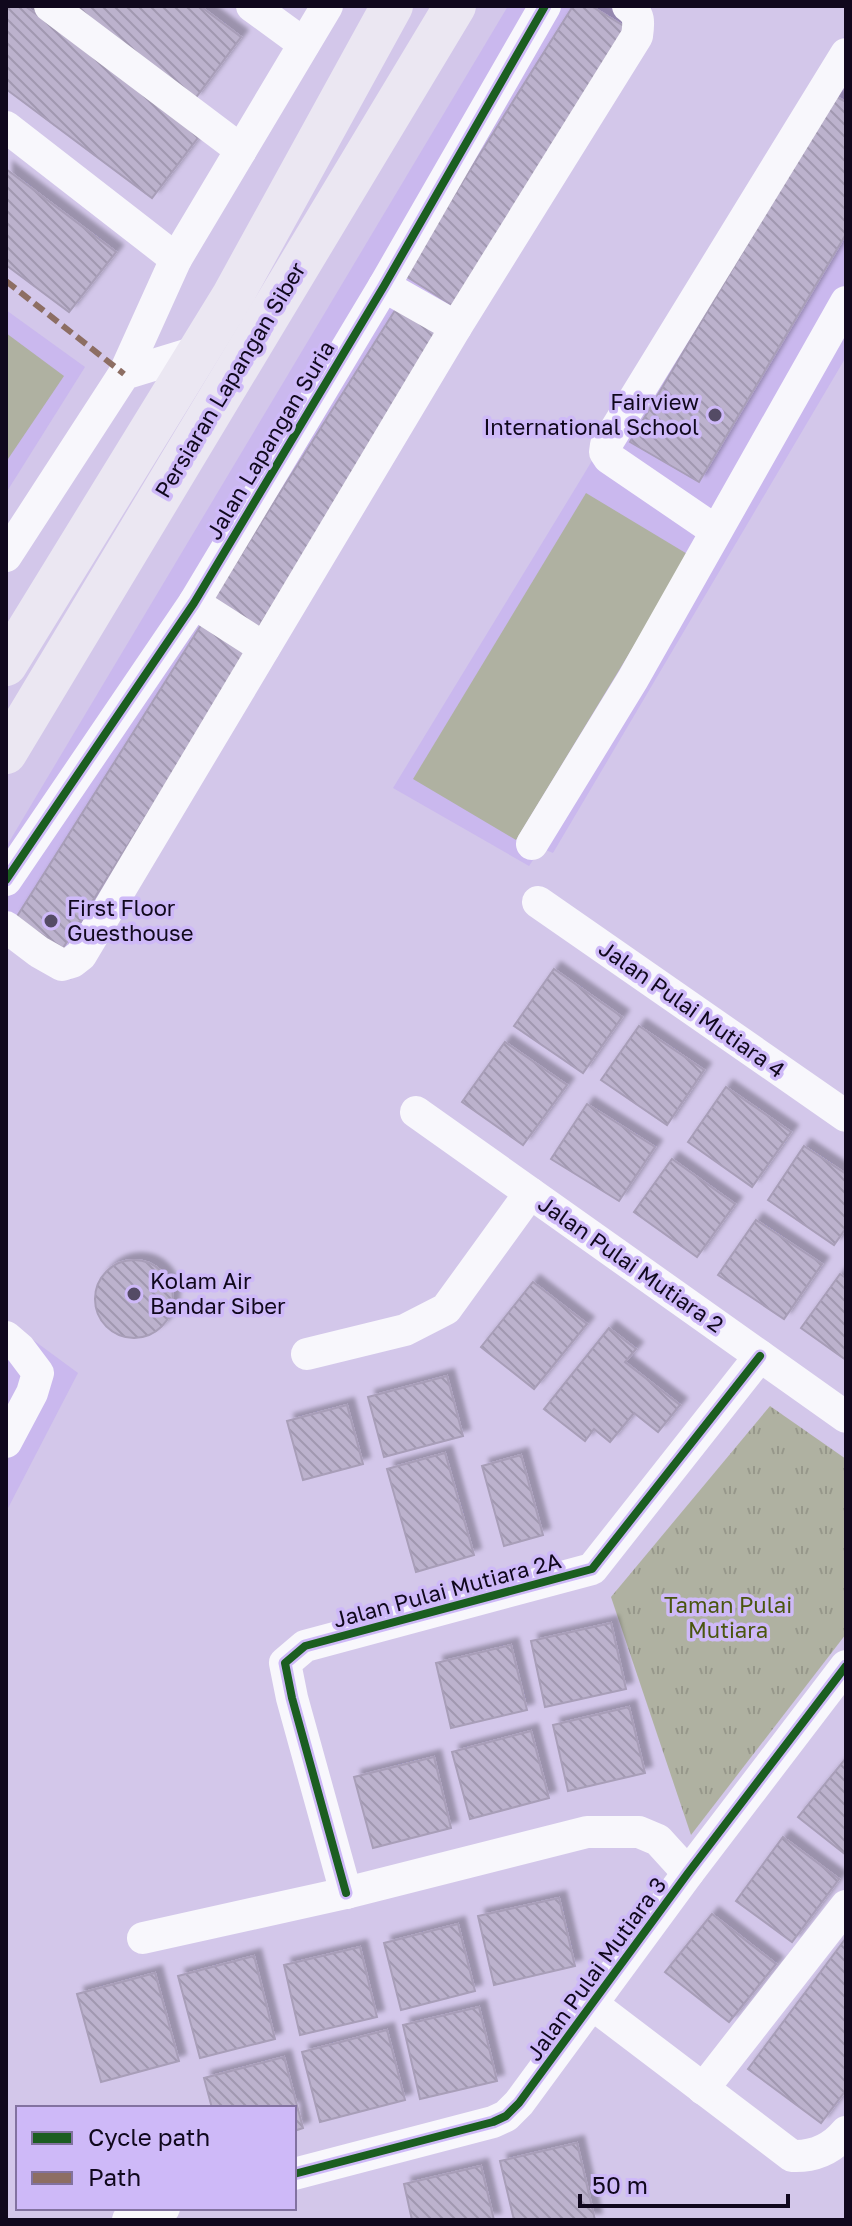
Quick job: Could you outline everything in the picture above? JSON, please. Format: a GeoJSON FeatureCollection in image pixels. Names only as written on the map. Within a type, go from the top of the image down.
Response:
{"type":"FeatureCollection","features":[{"type":"Feature","properties":{"kind":"main road","name":"Persiaran Lapangan Siber"},"geometry":{"type":"LineString","coordinates":[[6,665],[232,297],[392,6]]}},
{"type":"Feature","properties":{"kind":"main road","name":"Persiaran Lapangan Siber"},"geometry":{"type":"LineString","coordinates":[[6,753],[455,6]]}},
{"type":"Feature","properties":{"kind":"main road"},"geometry":{"type":"LineString","coordinates":[[232,297],[270,314]]}},
{"type":"Feature","properties":{"kind":"street"},"geometry":{"type":"LineString","coordinates":[[50,6],[241,150]]}},
{"type":"Feature","properties":{"kind":"street"},"geometry":{"type":"LineString","coordinates":[[252,6],[304,44]]}},
{"type":"Feature","properties":{"kind":"street"},"geometry":{"type":"LineString","coordinates":[[6,556],[124,374],[176,259],[327,6]]}},
{"type":"Feature","properties":{"kind":"street","name":"Jalan Lapangan Suria"},"geometry":{"type":"LineString","coordinates":[[6,880],[194,603],[384,286],[545,6]]}},
{"type":"Feature","properties":{"kind":"street"},"geometry":{"type":"LineString","coordinates":[[6,927],[62,965],[81,955],[456,327],[637,36],[639,24],[636,12],[628,6]]}},
{"type":"Feature","properties":{"kind":"street"},"geometry":{"type":"LineString","coordinates":[[716,531],[609,458],[605,452],[606,445],[843,65]]}},
{"type":"Feature","properties":{"kind":"street"},"geometry":{"type":"LineString","coordinates":[[6,127],[176,259]]}},
{"type":"Feature","properties":{"kind":"street"},"geometry":{"type":"LineString","coordinates":[[384,286],[456,327]]}},
{"type":"Feature","properties":{"kind":"street"},"geometry":{"type":"LineString","coordinates":[[532,844],[633,679],[846,302]]}},
{"type":"Feature","properties":{"kind":"street"},"geometry":{"type":"LineString","coordinates":[[124,374],[199,351]]}},
{"type":"Feature","properties":{"kind":"street"},"geometry":{"type":"LineString","coordinates":[[194,603],[264,648]]}},
{"type":"Feature","properties":{"kind":"street","name":"Jalan Pulai Mutiara 4"},"geometry":{"type":"LineString","coordinates":[[538,902],[846,1116]]}},
{"type":"Feature","properties":{"kind":"street","name":"Jalan Pulai Mutiara 2"},"geometry":{"type":"LineString","coordinates":[[416,1112],[846,1417]]}},
{"type":"Feature","properties":{"kind":"street"},"geometry":{"type":"LineString","coordinates":[[307,1354],[405,1330],[446,1309],[530,1193]]}},
{"type":"Feature","properties":{"kind":"street"},"geometry":{"type":"LineString","coordinates":[[6,1337],[20,1349],[38,1373],[32,1393],[6,1442]]}},
{"type":"Feature","properties":{"kind":"street","name":"Jalan Pulai Mutiara 2A"},"geometry":{"type":"LineString","coordinates":[[346,1893],[285,1663],[305,1646],[592,1569],[760,1356]]}},
{"type":"Feature","properties":{"kind":"street","name":"Jalan Pulai Mutiara 3"},"geometry":{"type":"LineString","coordinates":[[296,2173],[506,2116],[519,2103],[688,1873],[846,1666]]}},
{"type":"Feature","properties":{"kind":"street"},"geometry":{"type":"LineString","coordinates":[[143,1938],[346,1893],[587,1832],[639,1832],[658,1840],[688,1873]]}},
{"type":"Feature","properties":{"kind":"street"},"geometry":{"type":"LineString","coordinates":[[703,2089],[846,1906]]}},
{"type":"Feature","properties":{"kind":"street"},"geometry":{"type":"LineString","coordinates":[[592,2004],[792,2156],[806,2157],[836,2145],[846,2132]]}},
{"type":"Feature","properties":{"kind":"street"},"geometry":{"type":"LineString","coordinates":[[128,2220],[156,2210]]}},
{"type":"Feature","properties":{"kind":"shaded area"},"geometry":{"type":"Polygon","coordinates":[[[508,6],[653,6],[71,980],[6,942],[6,847],[508,6]]]}},
{"type":"Feature","properties":{"kind":"shaded area","name":"Fairview International School"},"geometry":{"type":"Polygon","coordinates":[[[846,33],[846,357],[553,853],[541,848],[529,866],[393,788],[846,33]]]}},
{"type":"Feature","properties":{"kind":"shaded area"},"geometry":{"type":"Polygon","coordinates":[[[6,310],[85,367],[6,493],[6,310]]]}},
{"type":"Feature","properties":{"kind":"shaded area"},"geometry":{"type":"Polygon","coordinates":[[[6,1320],[78,1373],[6,1512],[6,1320]]]}},
{"type":"Feature","properties":{"kind":"green space"},"geometry":{"type":"Polygon","coordinates":[[[6,333],[64,376],[6,462],[6,333]]]}},
{"type":"Feature","properties":{"kind":"green space"},"geometry":{"type":"Polygon","coordinates":[[[586,493],[689,555],[516,840],[413,779],[586,493]]]}},
{"type":"Feature","properties":{"kind":"green space","name":"Taman Pulai Mutiara"},"geometry":{"type":"Polygon","coordinates":[[[770,1406],[846,1459],[846,1634],[691,1835],[611,1597],[770,1406]]]}},
{"type":"Feature","properties":{"kind":"building"},"geometry":{"type":"Polygon","coordinates":[[[6,6],[25,6],[200,135],[152,198],[6,89],[6,6]]]}},
{"type":"Feature","properties":{"kind":"building"},"geometry":{"type":"Polygon","coordinates":[[[68,6],[200,6],[241,37],[194,100],[68,6]]]}},
{"type":"Feature","properties":{"kind":"building"},"geometry":{"type":"Polygon","coordinates":[[[573,6],[591,6],[627,28],[452,305],[404,275],[573,6]]]}},
{"type":"Feature","properties":{"kind":"building"},"geometry":{"type":"Polygon","coordinates":[[[835,96],[846,102],[846,234],[699,482],[630,442],[835,96]]]}},
{"type":"Feature","properties":{"kind":"building"},"geometry":{"type":"Polygon","coordinates":[[[6,169],[116,252],[69,312],[6,265],[6,169]]]}},
{"type":"Feature","properties":{"kind":"building"},"geometry":{"type":"Polygon","coordinates":[[[399,304],[445,332],[258,628],[213,599],[399,304]]]}},
{"type":"Feature","properties":{"kind":"building"},"geometry":{"type":"Polygon","coordinates":[[[203,622],[250,651],[63,948],[16,918],[203,622]]]}},
{"type":"Feature","properties":{"kind":"building"},"geometry":{"type":"Polygon","coordinates":[[[554,969],[622,1017],[583,1073],[514,1026],[554,969]]]}},
{"type":"Feature","properties":{"kind":"building"},"geometry":{"type":"Polygon","coordinates":[[[639,1026],[704,1070],[667,1125],[601,1080],[639,1026]]]}},
{"type":"Feature","properties":{"kind":"building"},"geometry":{"type":"Polygon","coordinates":[[[505,1042],[567,1085],[523,1145],[462,1102],[505,1042]]]}},
{"type":"Feature","properties":{"kind":"building"},"geometry":{"type":"Polygon","coordinates":[[[726,1087],[791,1132],[752,1187],[688,1142],[726,1087]]]}},
{"type":"Feature","properties":{"kind":"building"},"geometry":{"type":"Polygon","coordinates":[[[587,1104],[655,1147],[619,1201],[551,1159],[587,1104]]]}},
{"type":"Feature","properties":{"kind":"building"},"geometry":{"type":"Polygon","coordinates":[[[804,1146],[846,1174],[846,1228],[834,1245],[768,1200],[804,1146]]]}},
{"type":"Feature","properties":{"kind":"building"},"geometry":{"type":"Polygon","coordinates":[[[672,1159],[735,1204],[697,1257],[634,1212],[672,1159]]]}},
{"type":"Feature","properties":{"kind":"building"},"geometry":{"type":"Polygon","coordinates":[[[756,1220],[822,1264],[784,1319],[718,1275],[756,1220]]]}},
{"type":"Feature","properties":{"kind":"building","name":"Kolam Air Bandar Siber"},"geometry":{"type":"Polygon","coordinates":[[[134,1260],[149,1263],[162,1271],[170,1284],[173,1299],[170,1314],[162,1327],[149,1335],[134,1338],[119,1335],[106,1327],[98,1314],[95,1299],[98,1284],[106,1271],[119,1263],[134,1260]]]}},
{"type":"Feature","properties":{"kind":"building"},"geometry":{"type":"Polygon","coordinates":[[[840,1274],[846,1278],[846,1360],[801,1328],[840,1274]]]}},
{"type":"Feature","properties":{"kind":"building"},"geometry":{"type":"Polygon","coordinates":[[[533,1282],[587,1324],[534,1389],[481,1347],[533,1282]]]}},
{"type":"Feature","properties":{"kind":"building"},"geometry":{"type":"Polygon","coordinates":[[[609,1328],[636,1349],[625,1362],[680,1405],[658,1432],[634,1413],[610,1442],[594,1429],[585,1441],[544,1409],[609,1328]]]}},
{"type":"Feature","properties":{"kind":"building"},"geometry":{"type":"Polygon","coordinates":[[[447,1376],[463,1436],[384,1457],[368,1397],[447,1376]]]}},
{"type":"Feature","properties":{"kind":"building"},"geometry":{"type":"Polygon","coordinates":[[[347,1405],[363,1464],[303,1480],[287,1421],[347,1405]]]}},
{"type":"Feature","properties":{"kind":"building"},"geometry":{"type":"Polygon","coordinates":[[[445,1453],[474,1555],[416,1572],[387,1469],[445,1453]]]}},
{"type":"Feature","properties":{"kind":"building"},"geometry":{"type":"Polygon","coordinates":[[[521,1455],[543,1535],[504,1546],[482,1466],[521,1455]]]}},
{"type":"Feature","properties":{"kind":"building"},"geometry":{"type":"Polygon","coordinates":[[[611,1623],[626,1689],[545,1707],[531,1641],[611,1623]]]}},
{"type":"Feature","properties":{"kind":"building"},"geometry":{"type":"Polygon","coordinates":[[[511,1645],[527,1710],[451,1728],[436,1663],[511,1645]]]}},
{"type":"Feature","properties":{"kind":"building"},"geometry":{"type":"Polygon","coordinates":[[[629,1707],[645,1773],[568,1791],[553,1725],[629,1707]]]}},
{"type":"Feature","properties":{"kind":"building"},"geometry":{"type":"Polygon","coordinates":[[[531,1731],[549,1798],[470,1819],[452,1752],[531,1731]]]}},
{"type":"Feature","properties":{"kind":"building"},"geometry":{"type":"Polygon","coordinates":[[[434,1757],[451,1828],[373,1848],[354,1777],[434,1757]]]}},
{"type":"Feature","properties":{"kind":"building"},"geometry":{"type":"Polygon","coordinates":[[[846,1758],[846,1855],[798,1817],[846,1758]]]}},
{"type":"Feature","properties":{"kind":"building"},"geometry":{"type":"Polygon","coordinates":[[[783,1837],[839,1879],[792,1942],[736,1901],[783,1837]]]}},
{"type":"Feature","properties":{"kind":"building"},"geometry":{"type":"Polygon","coordinates":[[[559,1898],[575,1966],[494,1985],[478,1916],[559,1898]]]}},
{"type":"Feature","properties":{"kind":"building"},"geometry":{"type":"Polygon","coordinates":[[[712,1914],[776,1964],[729,2022],[665,1972],[712,1914]]]}},
{"type":"Feature","properties":{"kind":"building"},"geometry":{"type":"Polygon","coordinates":[[[458,1924],[475,1991],[401,2010],[384,1943],[458,1924]]]}},
{"type":"Feature","properties":{"kind":"building"},"geometry":{"type":"Polygon","coordinates":[[[846,1938],[846,2090],[821,2123],[748,2069],[846,1938]]]}},
{"type":"Feature","properties":{"kind":"building"},"geometry":{"type":"Polygon","coordinates":[[[360,1947],[377,2017],[300,2035],[284,1965],[360,1947]]]}},
{"type":"Feature","properties":{"kind":"building"},"geometry":{"type":"Polygon","coordinates":[[[254,1956],[275,2039],[200,2058],[178,1976],[254,1956]]]}},
{"type":"Feature","properties":{"kind":"building"},"geometry":{"type":"Polygon","coordinates":[[[155,1973],[179,2061],[101,2082],[77,1994],[155,1973]]]}},
{"type":"Feature","properties":{"kind":"building"},"geometry":{"type":"Polygon","coordinates":[[[479,2007],[497,2081],[420,2099],[403,2025],[479,2007]]]}},
{"type":"Feature","properties":{"kind":"building"},"geometry":{"type":"Polygon","coordinates":[[[387,2030],[405,2100],[320,2122],[302,2052],[387,2030]]]}},
{"type":"Feature","properties":{"kind":"building"},"geometry":{"type":"Polygon","coordinates":[[[284,2057],[303,2128],[296,2130],[296,2106],[211,2106],[204,2078],[284,2057]]]}},
{"type":"Feature","properties":{"kind":"building"},"geometry":{"type":"Polygon","coordinates":[[[577,2143],[595,2220],[514,2220],[500,2161],[577,2143]]]}},
{"type":"Feature","properties":{"kind":"building"},"geometry":{"type":"Polygon","coordinates":[[[481,2166],[494,2220],[412,2220],[404,2184],[481,2166]]]}},
{"type":"Feature","properties":{"kind":"marked path"},"geometry":{"type":"LineString","coordinates":[[6,281],[124,374]]}},
{"type":"Feature","properties":{"kind":"cycle path"},"geometry":{"type":"LineString","coordinates":[[6,880],[194,603],[384,286],[545,6]]}},
{"type":"Feature","properties":{"kind":"cycle path"},"geometry":{"type":"LineString","coordinates":[[346,1893],[285,1663],[305,1646],[592,1569],[760,1356]]}},
{"type":"Feature","properties":{"kind":"cycle path"},"geometry":{"type":"LineString","coordinates":[[296,2173],[506,2116],[519,2103],[688,1873],[846,1666]]}},
{"type":"Feature","properties":{"kind":"place","name":"Fairview International School"},"geometry":{"type":"Point","coordinates":[715,415]}},
{"type":"Feature","properties":{"kind":"place","name":"First Floor Guesthouse"},"geometry":{"type":"Point","coordinates":[51,921]}},
{"type":"Feature","properties":{"kind":"place","name":"Kolam Air Bandar Siber"},"geometry":{"type":"Point","coordinates":[134,1294]}}]}
